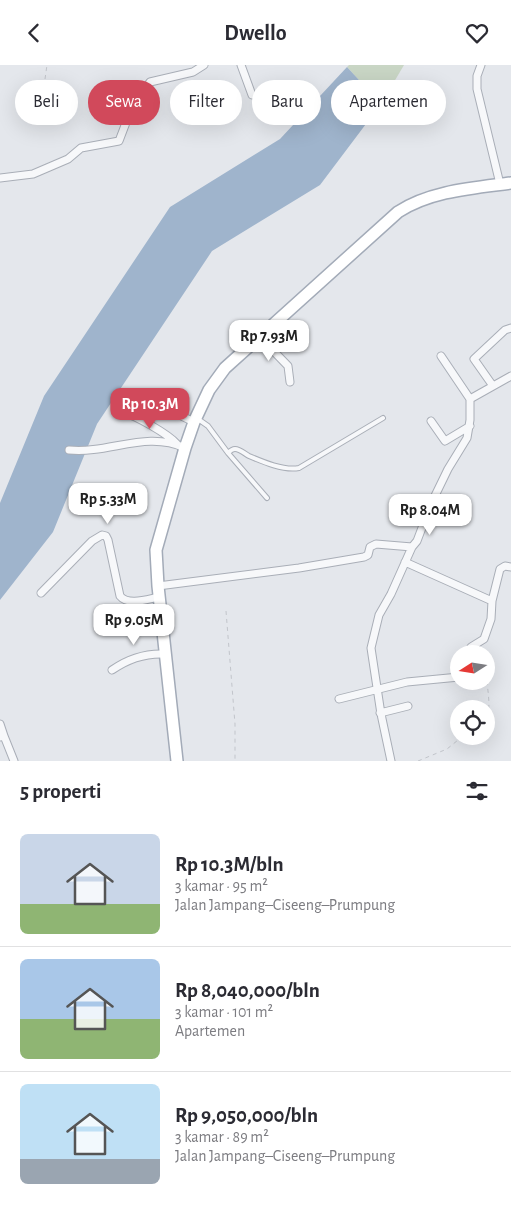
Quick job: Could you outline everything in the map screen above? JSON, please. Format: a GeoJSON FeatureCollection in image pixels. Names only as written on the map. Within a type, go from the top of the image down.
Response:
{"type":"FeatureCollection","features":[{"type":"Feature","properties":{"kind":"main road"},"geometry":{"type":"LineString","coordinates":[[177,761],[155,563],[156,550],[181,446],[202,402],[224,368],[404,208],[425,198],[462,190],[505,184]]}},
{"type":"Feature","properties":{"kind":"street"},"geometry":{"type":"LineString","coordinates":[[0,178],[33,174],[68,159],[81,148],[116,143],[121,138],[132,107],[150,81],[194,72],[204,65]]}},
{"type":"Feature","properties":{"kind":"street"},"geometry":{"type":"LineString","coordinates":[[241,65],[252,95]]}},
{"type":"Feature","properties":{"kind":"street"},"geometry":{"type":"LineString","coordinates":[[481,65],[477,76],[477,89],[505,184]]}},
{"type":"Feature","properties":{"kind":"street"},"geometry":{"type":"LineString","coordinates":[[494,386],[474,359],[505,330],[511,327]]}},
{"type":"Feature","properties":{"kind":"street"},"geometry":{"type":"LineString","coordinates":[[259,336],[288,366],[290,382]]}},
{"type":"Feature","properties":{"kind":"street"},"geometry":{"type":"LineString","coordinates":[[391,761],[380,713],[372,642],[379,615],[391,595],[412,547],[417,541],[431,504],[448,469],[467,438],[470,426],[470,399],[441,356]]}},
{"type":"Feature","properties":{"kind":"street"},"geometry":{"type":"LineString","coordinates":[[470,399],[511,376]]}},
{"type":"Feature","properties":{"kind":"street"},"geometry":{"type":"LineString","coordinates":[[171,411],[195,420]]}},
{"type":"Feature","properties":{"kind":"street"},"geometry":{"type":"LineString","coordinates":[[122,412],[168,435],[181,446]]}},
{"type":"Feature","properties":{"kind":"street"},"geometry":{"type":"LineString","coordinates":[[431,421],[446,441],[470,426]]}},
{"type":"Feature","properties":{"kind":"street"},"geometry":{"type":"LineString","coordinates":[[69,450],[89,451],[148,441],[181,446]]}},
{"type":"Feature","properties":{"kind":"street"},"geometry":{"type":"LineString","coordinates":[[41,593],[92,541],[102,535],[106,536],[108,540],[116,579],[123,599],[130,601],[158,592],[364,557],[368,555],[370,547],[376,544],[412,547]]}},
{"type":"Feature","properties":{"kind":"street"},"geometry":{"type":"LineString","coordinates":[[405,562],[492,601]]}},
{"type":"Feature","properties":{"kind":"street"},"geometry":{"type":"LineString","coordinates":[[474,645],[484,639],[491,619],[492,601],[500,570],[505,566],[511,567]]}},
{"type":"Feature","properties":{"kind":"street"},"geometry":{"type":"LineString","coordinates":[[112,670],[131,658],[152,653],[166,654]]}},
{"type":"Feature","properties":{"kind":"street"},"geometry":{"type":"LineString","coordinates":[[339,699],[411,681],[450,678]]}},
{"type":"Feature","properties":{"kind":"street"},"geometry":{"type":"LineString","coordinates":[[380,713],[408,706]]}},
{"type":"Feature","properties":{"kind":"street"},"geometry":{"type":"LineString","coordinates":[[0,724],[2,736],[14,761]]}},
{"type":"Feature","properties":{"kind":"lane"},"geometry":{"type":"LineString","coordinates":[[228,453],[237,449],[249,456],[278,466],[292,469],[299,468],[383,418]]}},
{"type":"Feature","properties":{"kind":"lane"},"geometry":{"type":"LineString","coordinates":[[195,420],[208,426],[266,498]]}},
{"type":"Feature","properties":{"kind":"path"},"geometry":{"type":"LineString","coordinates":[[45,79],[47,65]]}},
{"type":"Feature","properties":{"kind":"path"},"geometry":{"type":"LineString","coordinates":[[226,611],[235,724],[235,761]]}},
{"type":"Feature","properties":{"kind":"path"},"geometry":{"type":"LineString","coordinates":[[418,761],[447,749],[452,745]]}},
{"type":"Feature","properties":{"kind":"green space"},"geometry":{"type":"Polygon","coordinates":[[[349,65],[404,65],[395,80],[359,80],[347,67],[349,65]]]}},
{"type":"Feature","properties":{"kind":"water"},"geometry":{"type":"Polygon","coordinates":[[[347,67],[359,80],[335,80],[347,67]]]}},
{"type":"Feature","properties":{"kind":"water"},"geometry":{"type":"Polygon","coordinates":[[[331,84],[331,125],[365,125],[320,185],[212,251],[97,424],[53,532],[0,600],[0,503],[44,396],[170,207],[280,139],[293,125],[321,125],[321,95],[331,84]]]}}]}
